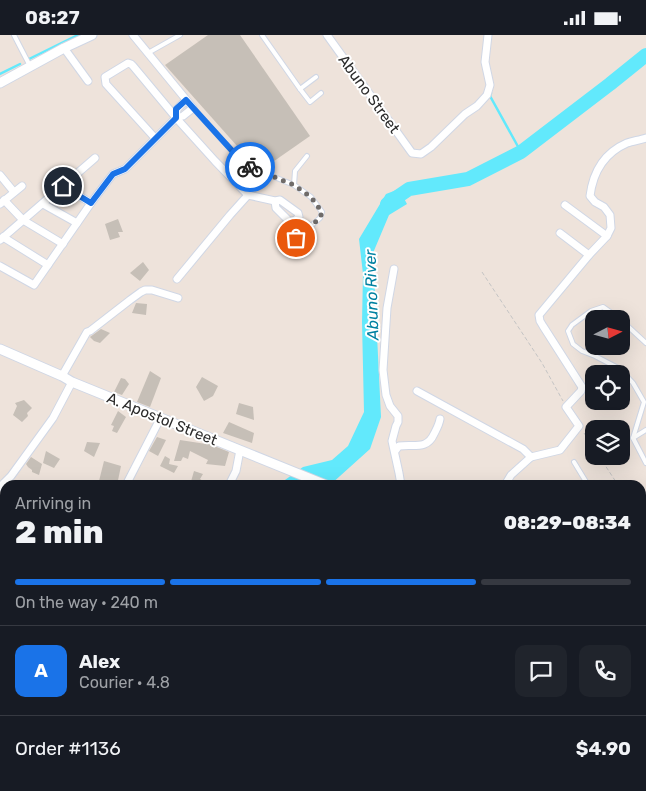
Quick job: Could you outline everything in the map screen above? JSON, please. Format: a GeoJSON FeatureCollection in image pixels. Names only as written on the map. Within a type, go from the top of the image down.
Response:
{"type":"FeatureCollection","features":[{"type":"Feature","properties":{"kind":"street"},"geometry":{"type":"LineString","coordinates":[[0,83],[92,35]]}},
{"type":"Feature","properties":{"kind":"street"},"geometry":{"type":"LineString","coordinates":[[0,265],[34,285],[113,174],[125,169],[176,118],[183,116],[193,108],[133,35]]}},
{"type":"Feature","properties":{"kind":"street","name":"Abuno Street"},"geometry":{"type":"LineString","coordinates":[[327,35],[412,153],[422,154],[487,95],[490,85],[485,61],[488,35]]}},
{"type":"Feature","properties":{"kind":"street"},"geometry":{"type":"LineString","coordinates":[[64,49],[88,81]]}},
{"type":"Feature","properties":{"kind":"street"},"geometry":{"type":"LineString","coordinates":[[155,138],[106,84],[105,77],[128,63],[215,161],[248,195],[275,201]]}},
{"type":"Feature","properties":{"kind":"street"},"geometry":{"type":"LineString","coordinates":[[176,118],[176,109],[186,100]]}},
{"type":"Feature","properties":{"kind":"street"},"geometry":{"type":"LineString","coordinates":[[508,480],[531,457],[560,449],[579,426],[566,407],[581,391],[582,387],[543,326],[539,315],[607,236],[611,228],[610,215],[604,207],[595,202],[590,196],[592,183],[597,171],[608,155],[627,143],[646,138]]}},
{"type":"Feature","properties":{"kind":"street"},"geometry":{"type":"LineString","coordinates":[[48,265],[2,238],[95,158]]}},
{"type":"Feature","properties":{"kind":"street"},"geometry":{"type":"LineString","coordinates":[[0,175],[14,193]]}},
{"type":"Feature","properties":{"kind":"street"},"geometry":{"type":"LineString","coordinates":[[22,185],[2,202],[23,220],[63,244]]}},
{"type":"Feature","properties":{"kind":"street"},"geometry":{"type":"LineString","coordinates":[[63,186],[91,203]]}},
{"type":"Feature","properties":{"kind":"street"},"geometry":{"type":"LineString","coordinates":[[177,279],[248,195]]}},
{"type":"Feature","properties":{"kind":"street"},"geometry":{"type":"LineString","coordinates":[[43,204],[77,223]]}},
{"type":"Feature","properties":{"kind":"street"},"geometry":{"type":"LineString","coordinates":[[565,205],[607,236]]}},
{"type":"Feature","properties":{"kind":"street"},"geometry":{"type":"LineString","coordinates":[[560,233],[589,255]]}},
{"type":"Feature","properties":{"kind":"street"},"geometry":{"type":"LineString","coordinates":[[394,269],[387,308],[383,370],[386,395],[390,406],[398,416],[392,441],[400,480]]}},
{"type":"Feature","properties":{"kind":"street"},"geometry":{"type":"LineString","coordinates":[[62,376],[87,332],[141,292],[152,290],[178,298]]}},
{"type":"Feature","properties":{"kind":"street","name":"A. Apostol Street"},"geometry":{"type":"LineString","coordinates":[[0,349],[160,419],[314,480]]}},
{"type":"Feature","properties":{"kind":"street"},"geometry":{"type":"LineString","coordinates":[[7,480],[53,418],[72,382]]}},
{"type":"Feature","properties":{"kind":"street"},"geometry":{"type":"LineString","coordinates":[[417,391],[523,449],[531,457]]}},
{"type":"Feature","properties":{"kind":"street"},"geometry":{"type":"LineString","coordinates":[[129,480],[160,419]]}},
{"type":"Feature","properties":{"kind":"street"},"geometry":{"type":"LineString","coordinates":[[395,451],[399,446],[425,444],[432,440],[440,419]]}},
{"type":"Feature","properties":{"kind":"street"},"geometry":{"type":"LineString","coordinates":[[232,480],[236,471],[240,450]]}},
{"type":"Feature","properties":{"kind":"lane"},"geometry":{"type":"LineString","coordinates":[[14,35],[30,67]]}},
{"type":"Feature","properties":{"kind":"lane"},"geometry":{"type":"LineString","coordinates":[[148,53],[180,35]]}},
{"type":"Feature","properties":{"kind":"lane"},"geometry":{"type":"LineString","coordinates":[[262,35],[310,102],[321,93]]}},
{"type":"Feature","properties":{"kind":"lane"},"geometry":{"type":"LineString","coordinates":[[300,89],[316,77]]}},
{"type":"Feature","properties":{"kind":"lane"},"geometry":{"type":"LineString","coordinates":[[193,108],[245,165],[294,185],[311,197],[322,212],[320,218],[296,238]]}},
{"type":"Feature","properties":{"kind":"lane"},"geometry":{"type":"LineString","coordinates":[[294,185],[295,171],[307,156]]}},
{"type":"Feature","properties":{"kind":"lane"},"geometry":{"type":"LineString","coordinates":[[594,310],[604,307],[608,310]]}},
{"type":"Feature","properties":{"kind":"lane"},"geometry":{"type":"LineString","coordinates":[[585,315],[572,325],[568,331],[573,344],[585,352]]}},
{"type":"Feature","properties":{"kind":"lane"},"geometry":{"type":"LineString","coordinates":[[630,328],[646,343]]}},
{"type":"Feature","properties":{"kind":"lane"},"geometry":{"type":"LineString","coordinates":[[592,355],[620,369],[633,383],[644,402],[633,439],[645,460]]}},
{"type":"Feature","properties":{"kind":"lane"},"geometry":{"type":"LineString","coordinates":[[633,439],[646,430]]}},
{"type":"Feature","properties":{"kind":"lane"},"geometry":{"type":"LineString","coordinates":[[574,461],[585,480]]}},
{"type":"Feature","properties":{"kind":"path"},"geometry":{"type":"LineString","coordinates":[[482,272],[542,363],[566,407]]}},
{"type":"Feature","properties":{"kind":"path"},"geometry":{"type":"LineString","coordinates":[[579,426],[585,435]]}},
{"type":"Feature","properties":{"kind":"path"},"geometry":{"type":"LineString","coordinates":[[605,465],[615,480]]}},
{"type":"Feature","properties":{"kind":"water"},"geometry":{"type":"Polygon","coordinates":[[[399,189],[407,204],[389,215],[373,253],[381,417],[370,449],[336,480],[285,480],[303,467],[332,460],[348,446],[364,412],[363,274],[359,239],[386,194],[399,189]]]}},
{"type":"Feature","properties":{"kind":"building"},"geometry":{"type":"Polygon","coordinates":[[[208,35],[240,35],[310,136],[267,166],[253,164],[165,65],[208,35]]]}},
{"type":"Feature","properties":{"kind":"building"},"geometry":{"type":"Polygon","coordinates":[[[118,219],[123,232],[118,232],[120,237],[110,240],[105,224],[118,219]]]}},
{"type":"Feature","properties":{"kind":"building"},"geometry":{"type":"Polygon","coordinates":[[[143,262],[149,270],[140,281],[130,273],[143,262]]]}},
{"type":"Feature","properties":{"kind":"building"},"geometry":{"type":"Polygon","coordinates":[[[136,303],[147,304],[146,315],[132,313],[136,303]]]}},
{"type":"Feature","properties":{"kind":"building"},"geometry":{"type":"Polygon","coordinates":[[[101,329],[110,333],[100,343],[90,337],[101,329]]]}},
{"type":"Feature","properties":{"kind":"building"},"geometry":{"type":"Polygon","coordinates":[[[150,371],[161,378],[150,407],[137,402],[150,371]]]}},
{"type":"Feature","properties":{"kind":"building"},"geometry":{"type":"Polygon","coordinates":[[[202,377],[218,386],[213,396],[204,401],[196,387],[202,377]]]}},
{"type":"Feature","properties":{"kind":"building"},"geometry":{"type":"Polygon","coordinates":[[[121,378],[125,379],[129,384],[122,395],[114,392],[121,378]]]}},
{"type":"Feature","properties":{"kind":"building"},"geometry":{"type":"Polygon","coordinates":[[[24,400],[32,408],[22,422],[13,415],[17,406],[15,403],[24,400]]]}},
{"type":"Feature","properties":{"kind":"building"},"geometry":{"type":"Polygon","coordinates":[[[239,403],[253,407],[254,420],[236,414],[239,403]]]}},
{"type":"Feature","properties":{"kind":"building"},"geometry":{"type":"Polygon","coordinates":[[[118,411],[126,417],[117,433],[112,431],[114,426],[111,425],[118,411]]]}},
{"type":"Feature","properties":{"kind":"building"},"geometry":{"type":"Polygon","coordinates":[[[229,422],[254,433],[252,443],[223,433],[229,422]]]}},
{"type":"Feature","properties":{"kind":"building"},"geometry":{"type":"Polygon","coordinates":[[[157,437],[166,440],[158,456],[149,451],[157,437]]]}},
{"type":"Feature","properties":{"kind":"building"},"geometry":{"type":"Polygon","coordinates":[[[180,440],[207,443],[229,452],[225,466],[206,464],[208,460],[190,451],[188,459],[183,457],[181,461],[174,461],[180,440]]]}},
{"type":"Feature","properties":{"kind":"building"},"geometry":{"type":"Polygon","coordinates":[[[87,442],[100,443],[94,457],[84,451],[87,442]]]}},
{"type":"Feature","properties":{"kind":"building"},"geometry":{"type":"Polygon","coordinates":[[[46,451],[60,459],[54,468],[43,463],[46,451]]]}},
{"type":"Feature","properties":{"kind":"building"},"geometry":{"type":"Polygon","coordinates":[[[165,456],[170,459],[169,464],[178,466],[174,473],[160,466],[165,456]]]}},
{"type":"Feature","properties":{"kind":"building"},"geometry":{"type":"Polygon","coordinates":[[[31,457],[42,464],[39,475],[32,472],[26,464],[31,457]]]}},
{"type":"Feature","properties":{"kind":"building"},"geometry":{"type":"Polygon","coordinates":[[[104,461],[121,466],[118,480],[99,480],[104,461]]]}},
{"type":"Feature","properties":{"kind":"building"},"geometry":{"type":"Polygon","coordinates":[[[194,471],[203,474],[200,479],[202,480],[191,480],[194,471]]]}},
{"type":"Feature","properties":{"kind":"waterway"},"geometry":{"type":"LineString","coordinates":[[29,59],[78,35]]}},
{"type":"Feature","properties":{"kind":"waterway","name":"Abuno River"},"geometry":{"type":"LineString","coordinates":[[387,204],[409,189],[468,179],[521,152],[646,55]]}},
{"type":"Feature","properties":{"kind":"waterway"},"geometry":{"type":"LineString","coordinates":[[0,74],[20,64]]}},
{"type":"Feature","properties":{"kind":"waterway"},"geometry":{"type":"LineString","coordinates":[[491,93],[490,96],[521,152]]}},
{"type":"Feature","properties":{"kind":"way so far"},"geometry":{"type":"LineString","coordinates":[[250,167],[294,185],[311,197],[322,212],[320,218],[296,238]]}},
{"type":"Feature","properties":{"kind":"route"},"geometry":{"type":"LineString","coordinates":[[63,186],[91,203],[113,174],[125,169],[176,118],[176,109],[186,100],[245,165],[250,167]]}}]}
